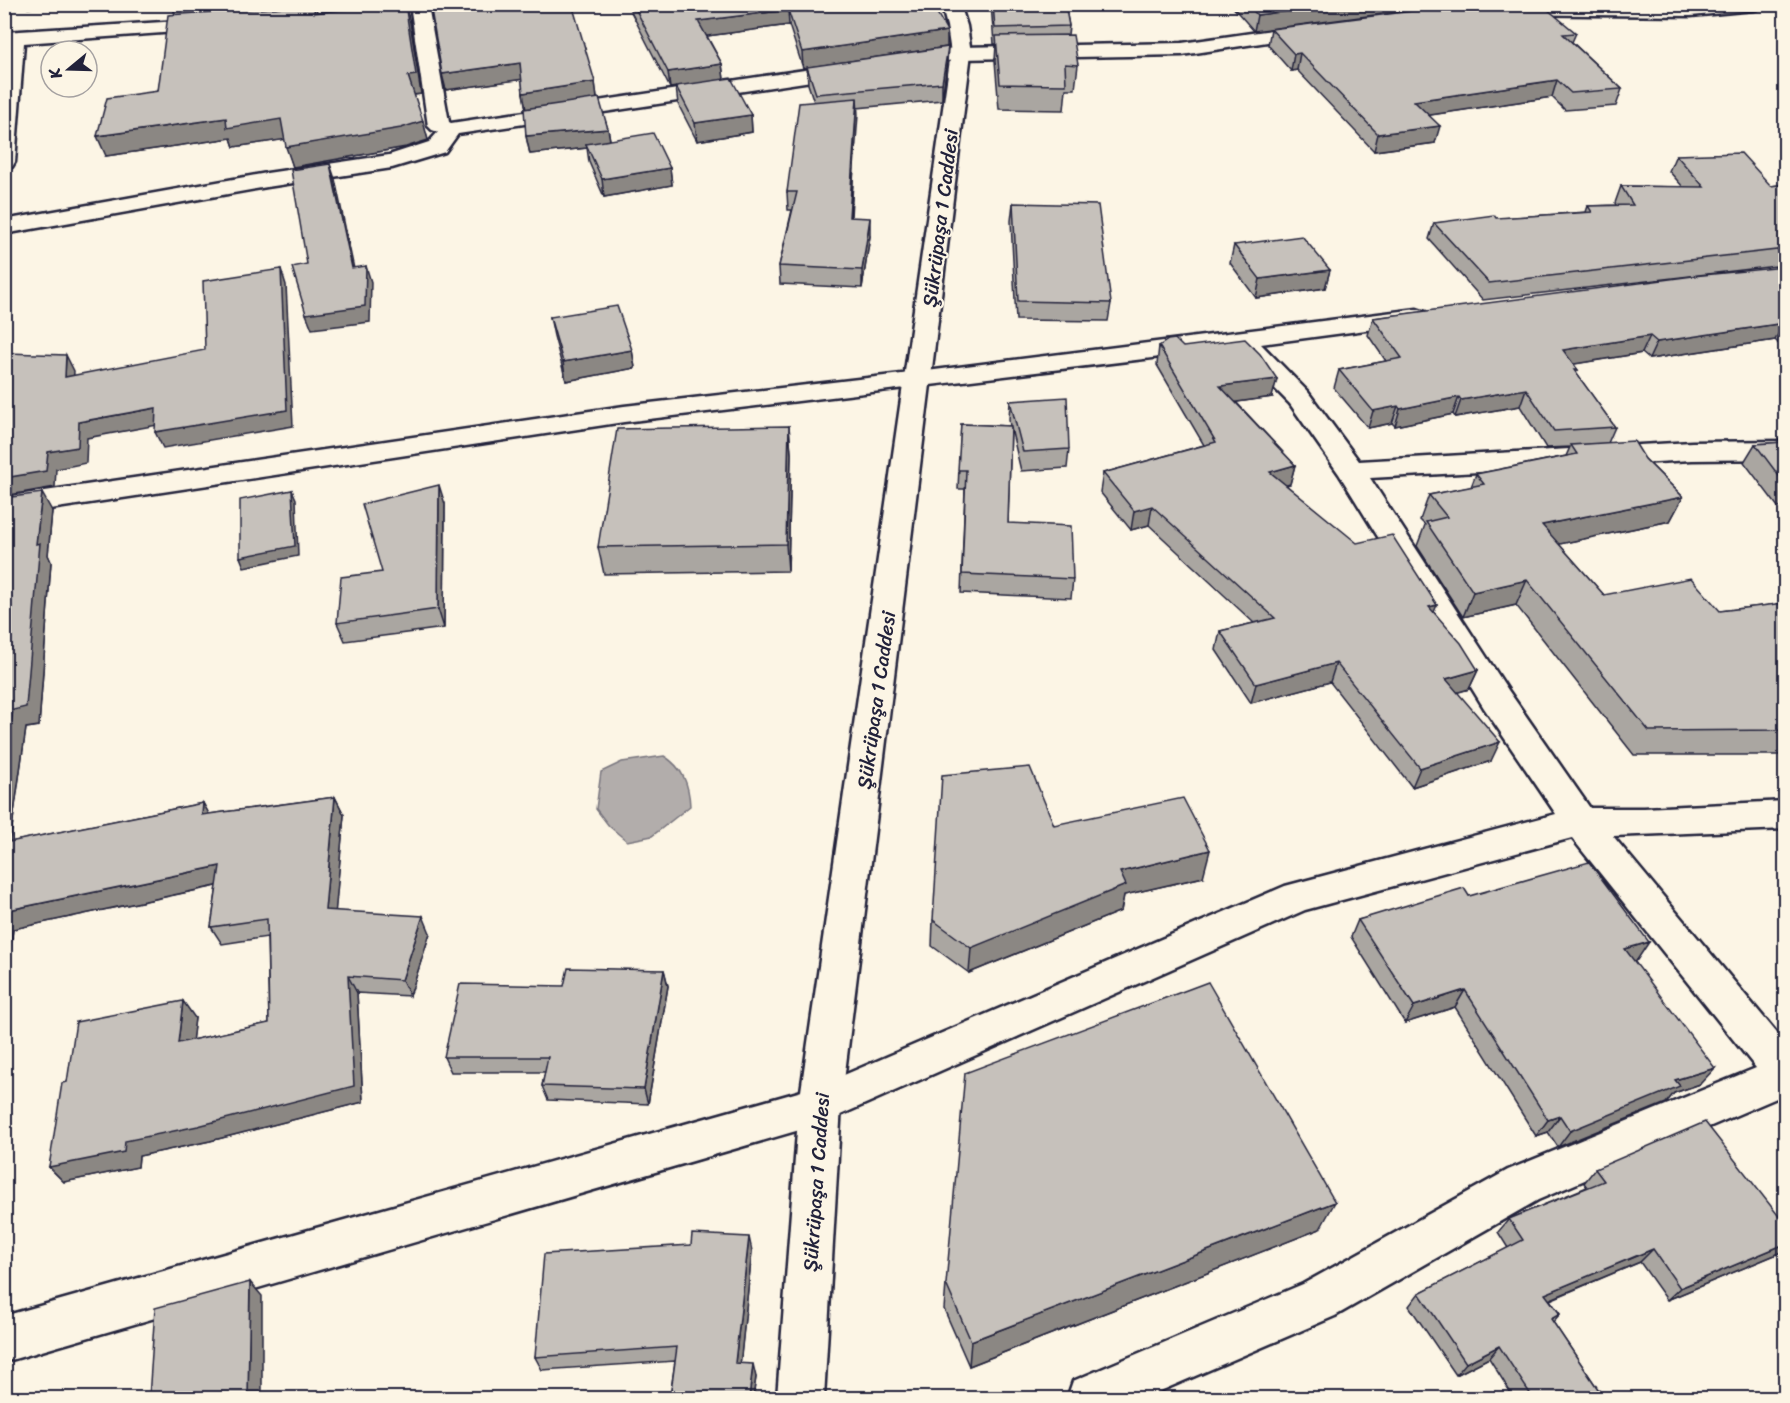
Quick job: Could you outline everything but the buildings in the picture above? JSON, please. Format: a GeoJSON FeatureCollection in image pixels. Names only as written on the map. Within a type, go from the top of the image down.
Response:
{"type":"FeatureCollection","features":[{"type":"Feature","properties":{"kind":"street","name":"Şükrüpaşa 1 Caddesi"},"geometry":{"type":"LineString","coordinates":[[800,1398],[820,1105],[919,380],[961,53],[957,26],[950,4]]}},
{"type":"Feature","properties":{"kind":"street"},"geometry":{"type":"LineString","coordinates":[[1488,9],[1691,10],[1754,4]]}},
{"type":"Feature","properties":{"kind":"street"},"geometry":{"type":"LineString","coordinates":[[397,13],[444,9]]}},
{"type":"Feature","properties":{"kind":"street"},"geometry":{"type":"LineString","coordinates":[[420,11],[439,126],[451,129],[961,53],[1182,49],[1333,28]]}},
{"type":"Feature","properties":{"kind":"street"},"geometry":{"type":"LineString","coordinates":[[4,162],[10,38],[230,24]]}},
{"type":"Feature","properties":{"kind":"street"},"geometry":{"type":"LineString","coordinates":[[4,227],[392,160],[437,147],[451,129]]}},
{"type":"Feature","properties":{"kind":"street"},"geometry":{"type":"LineString","coordinates":[[4,507],[624,414],[919,380],[1440,314]]}},
{"type":"Feature","properties":{"kind":"street"},"geometry":{"type":"LineString","coordinates":[[1090,1398],[1319,1300],[1523,1185],[1785,1075],[1580,822],[1496,699],[1351,470],[1299,398],[1241,339]]}},
{"type":"Feature","properties":{"kind":"street"},"geometry":{"type":"LineString","coordinates":[[1351,470],[1692,451],[1785,450]]}},
{"type":"Feature","properties":{"kind":"street"},"geometry":{"type":"LineString","coordinates":[[4,1340],[820,1105],[1298,897],[1580,822],[1644,822],[1785,815]]}},
{"type":"Feature","properties":{"kind":"shaded area"},"geometry":{"type":"Polygon","coordinates":[[[664,756],[684,777],[690,806],[652,836],[627,841],[609,826],[596,809],[601,772],[622,762],[664,756]]]}}]}
